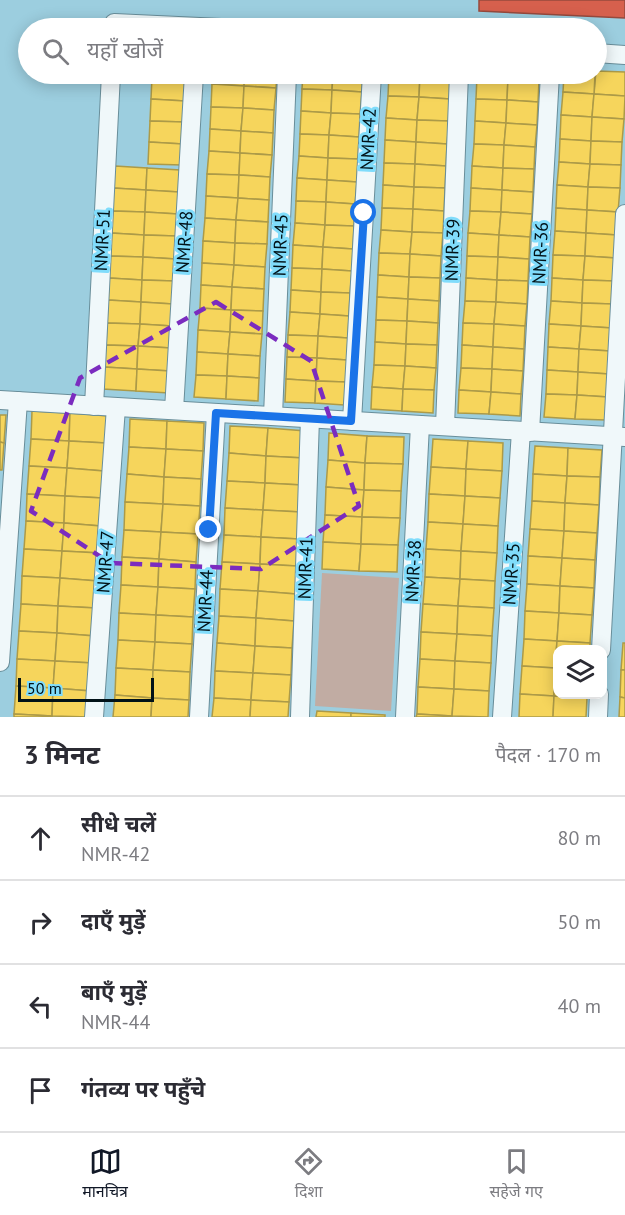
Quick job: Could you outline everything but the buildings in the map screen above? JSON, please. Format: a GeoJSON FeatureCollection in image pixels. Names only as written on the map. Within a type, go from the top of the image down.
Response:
{"type":"FeatureCollection","features":[{"type":"Feature","properties":{"kind":"street"},"geometry":{"type":"LineString","coordinates":[[607,54],[625,55]]}},
{"type":"Feature","properties":{"kind":"street","name":"NMR-51"},"geometry":{"type":"LineString","coordinates":[[94,406],[110,84]]}},
{"type":"Feature","properties":{"kind":"street","name":"NMR-48"},"geometry":{"type":"LineString","coordinates":[[174,410],[193,84]]}},
{"type":"Feature","properties":{"kind":"street","name":"NMR-45"},"geometry":{"type":"LineString","coordinates":[[273,416],[286,84]]}},
{"type":"Feature","properties":{"kind":"street","name":"NMR-42"},"geometry":{"type":"LineString","coordinates":[[351,421],[371,84]]}},
{"type":"Feature","properties":{"kind":"street","name":"NMR-39"},"geometry":{"type":"LineString","coordinates":[[445,426],[459,84]]}},
{"type":"Feature","properties":{"kind":"street","name":"NMR-36"},"geometry":{"type":"LineString","coordinates":[[525,431],[549,84]]}},
{"type":"Feature","properties":{"kind":"street"},"geometry":{"type":"LineString","coordinates":[[602,645],[619,437],[625,214]]}},
{"type":"Feature","properties":{"kind":"street"},"geometry":{"type":"LineString","coordinates":[[0,662],[9,400],[619,437]]}},
{"type":"Feature","properties":{"kind":"street","name":"NMR-47"},"geometry":{"type":"LineString","coordinates":[[94,717],[116,407]]}},
{"type":"Feature","properties":{"kind":"street","name":"NMR-44"},"geometry":{"type":"LineString","coordinates":[[199,717],[216,413]]}},
{"type":"Feature","properties":{"kind":"street","name":"NMR-41"},"geometry":{"type":"LineString","coordinates":[[300,717],[310,418]]}},
{"type":"Feature","properties":{"kind":"street","name":"NMR-38"},"geometry":{"type":"LineString","coordinates":[[405,717],[420,425]]}},
{"type":"Feature","properties":{"kind":"street","name":"NMR-35"},"geometry":{"type":"LineString","coordinates":[[502,717],[525,431]]}},
{"type":"Feature","properties":{"kind":"street"},"geometry":{"type":"LineString","coordinates":[[598,717],[599,699]]}},
{"type":"Feature","properties":{"kind":"highlighted area"},"geometry":{"type":"Polygon","coordinates":[[[216,302],[311,361],[359,506],[261,569],[110,563],[31,511],[80,378],[216,302]]]}},
{"type":"Feature","properties":{"kind":"shaded area"},"geometry":{"type":"Polygon","coordinates":[[[322,573],[399,578],[391,711],[315,706],[322,573]]]}},
{"type":"Feature","properties":{"kind":"route"},"geometry":{"type":"LineString","coordinates":[[209,530],[216,413],[351,421],[364,213]]}}]}
